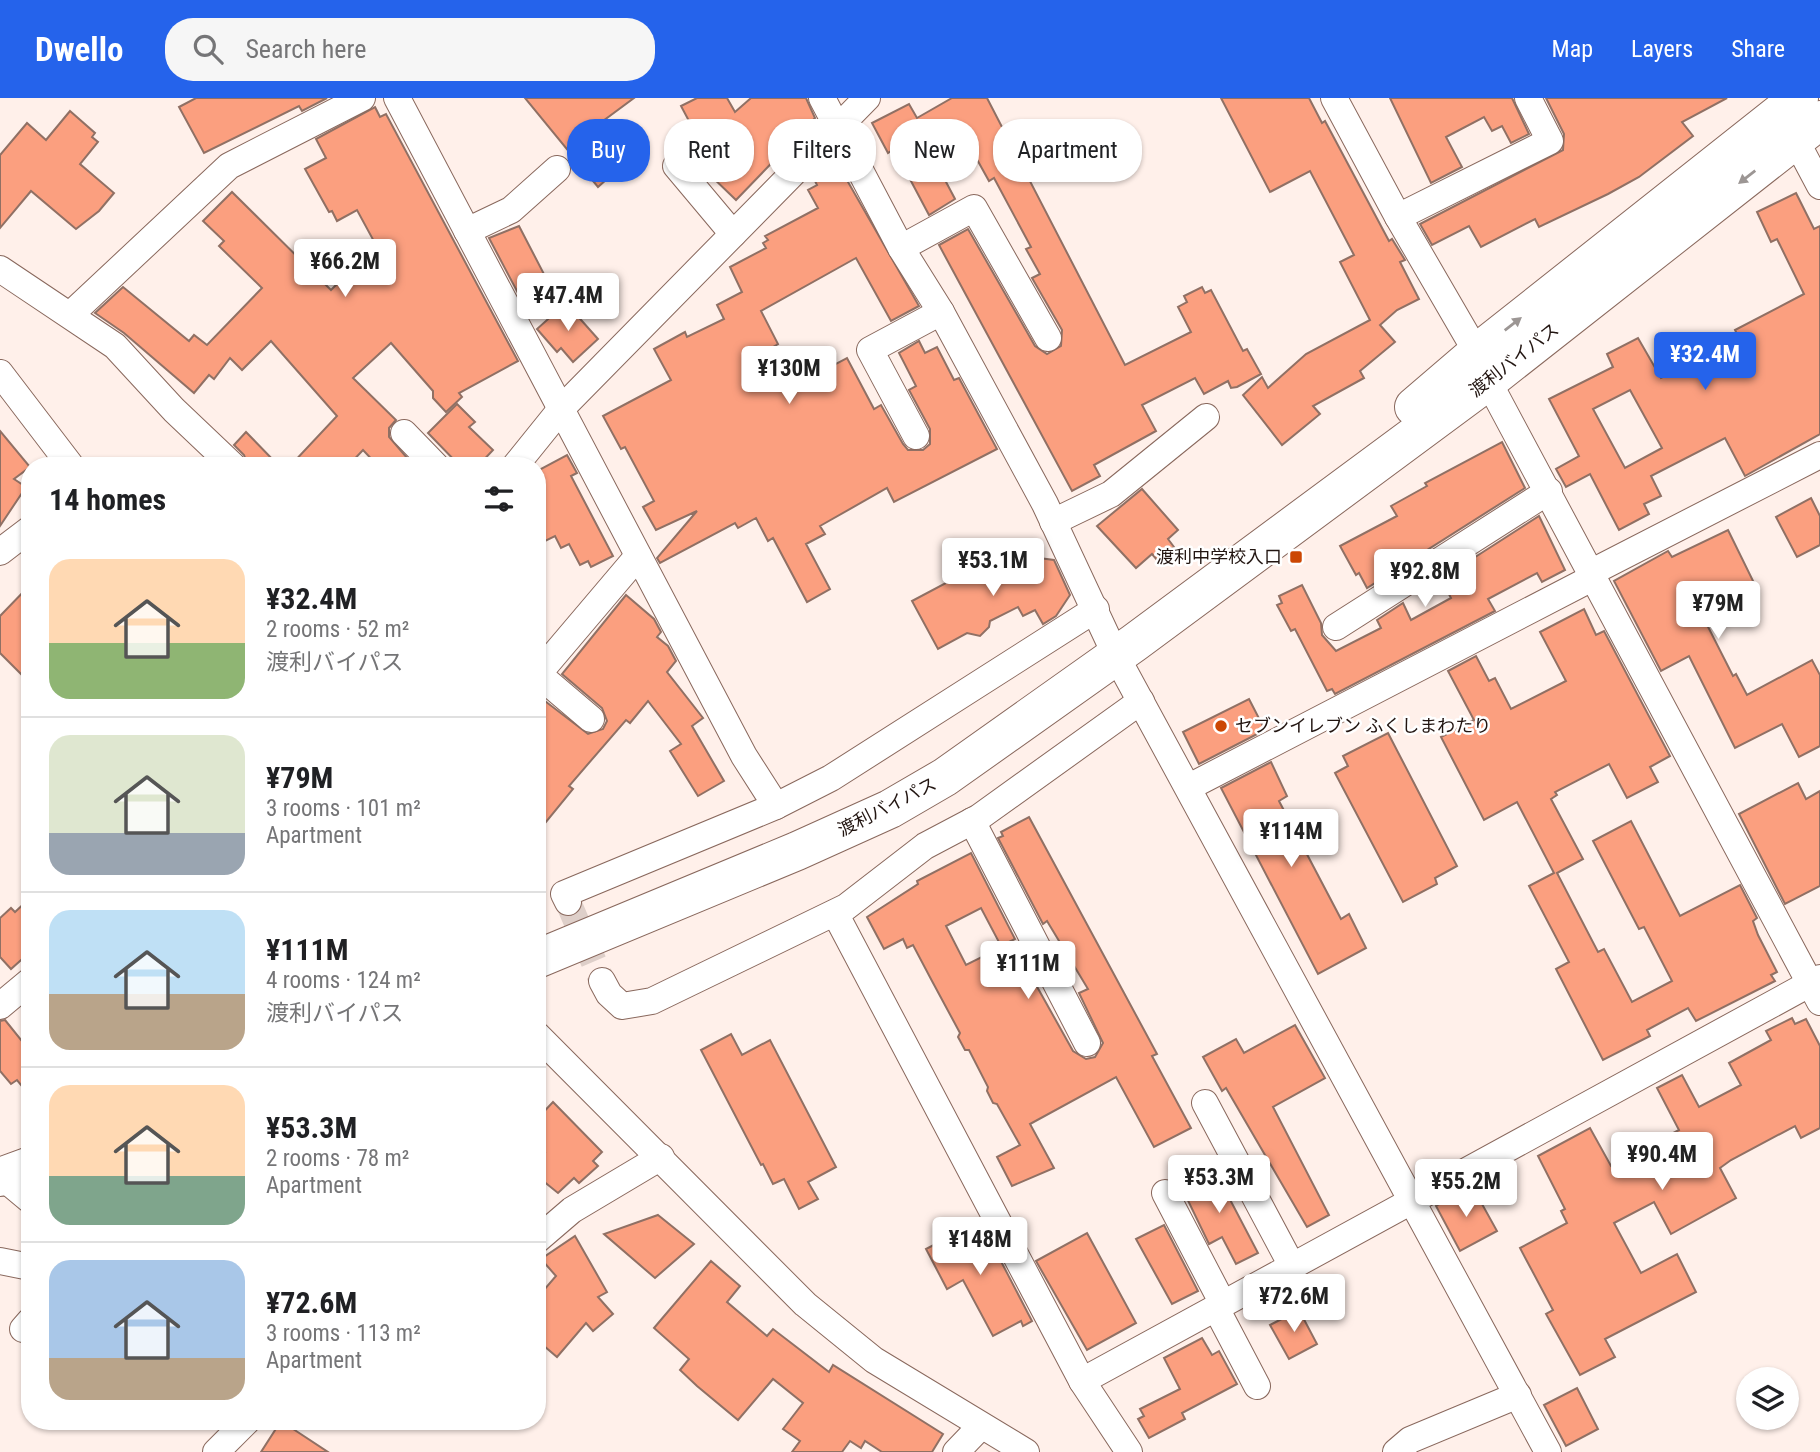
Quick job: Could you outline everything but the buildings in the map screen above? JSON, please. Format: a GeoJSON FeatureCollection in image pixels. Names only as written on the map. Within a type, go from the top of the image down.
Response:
{"type":"FeatureCollection","features":[{"type":"Feature","properties":{"kind":"highway","name":"渡利バイパス"},"geometry":{"type":"LineString","coordinates":[[546,955],[890,809],[945,777],[1201,592],[1483,367],[1794,113]]}},
{"type":"Feature","properties":{"kind":"street"},"geometry":{"type":"LineString","coordinates":[[70,315],[229,166],[362,98]]}},
{"type":"Feature","properties":{"kind":"street"},"geometry":{"type":"LineString","coordinates":[[397,98],[744,757],[776,806]]}},
{"type":"Feature","properties":{"kind":"street"},"geometry":{"type":"LineString","coordinates":[[822,98],[832,119]]}},
{"type":"Feature","properties":{"kind":"street"},"geometry":{"type":"LineString","coordinates":[[846,119],[867,98]]}},
{"type":"Feature","properties":{"kind":"street"},"geometry":{"type":"LineString","coordinates":[[1082,1381],[1414,1200],[1817,988],[1483,367],[1398,218],[1334,98]]}},
{"type":"Feature","properties":{"kind":"street"},"geometry":{"type":"LineString","coordinates":[[1398,218],[1550,141],[1528,98]]}},
{"type":"Feature","properties":{"kind":"street"},"geometry":{"type":"LineString","coordinates":[[1794,113],[1820,186]]}},
{"type":"Feature","properties":{"kind":"street"},"geometry":{"type":"LineString","coordinates":[[467,231],[511,210],[557,169]]}},
{"type":"Feature","properties":{"kind":"street"},"geometry":{"type":"LineString","coordinates":[[689,182],[733,234]]}},
{"type":"Feature","properties":{"kind":"street"},"geometry":{"type":"LineString","coordinates":[[522,457],[561,410],[784,182]]}},
{"type":"Feature","properties":{"kind":"street"},"geometry":{"type":"LineString","coordinates":[[866,182],[901,248],[941,312],[1053,522],[1116,656],[1414,1200],[1548,1452]]}},
{"type":"Feature","properties":{"kind":"street"},"geometry":{"type":"LineString","coordinates":[[901,248],[974,208],[1048,338]]}},
{"type":"Feature","properties":{"kind":"street"},"geometry":{"type":"LineString","coordinates":[[0,269],[115,346],[174,410],[224,457]]}},
{"type":"Feature","properties":{"kind":"street"},"geometry":{"type":"LineString","coordinates":[[916,436],[870,350],[941,312]]}},
{"type":"Feature","properties":{"kind":"street"},"geometry":{"type":"LineString","coordinates":[[0,373],[64,457]]}},
{"type":"Feature","properties":{"kind":"street"},"geometry":{"type":"LineString","coordinates":[[1053,522],[1111,494],[1206,417]]}},
{"type":"Feature","properties":{"kind":"street"},"geometry":{"type":"LineString","coordinates":[[404,433],[427,457]]}},
{"type":"Feature","properties":{"kind":"street"},"geometry":{"type":"LineString","coordinates":[[1188,787],[1820,455]]}},
{"type":"Feature","properties":{"kind":"street"},"geometry":{"type":"LineString","coordinates":[[1336,627],[1549,491]]}},
{"type":"Feature","properties":{"kind":"street"},"geometry":{"type":"LineString","coordinates":[[0,552],[21,537]]}},
{"type":"Feature","properties":{"kind":"street"},"geometry":{"type":"LineString","coordinates":[[546,665],[638,556]]}},
{"type":"Feature","properties":{"kind":"street"},"geometry":{"type":"LineString","coordinates":[[568,902],[565,894],[776,806],[831,778],[1096,609]]}},
{"type":"Feature","properties":{"kind":"street"},"geometry":{"type":"LineString","coordinates":[[546,681],[591,719]]}},
{"type":"Feature","properties":{"kind":"street"},"geometry":{"type":"LineString","coordinates":[[602,981],[609,994],[622,1006],[652,1001],[835,913],[925,846],[972,821],[1141,701]]}},
{"type":"Feature","properties":{"kind":"street"},"geometry":{"type":"LineString","coordinates":[[972,821],[1087,1042]]}},
{"type":"Feature","properties":{"kind":"street"},"geometry":{"type":"LineString","coordinates":[[835,913],[1082,1381],[1129,1452]]}},
{"type":"Feature","properties":{"kind":"street"},"geometry":{"type":"LineString","coordinates":[[0,1006],[21,988]]}},
{"type":"Feature","properties":{"kind":"street"},"geometry":{"type":"LineString","coordinates":[[546,1044],[804,1304],[874,1360],[1026,1452]]}},
{"type":"Feature","properties":{"kind":"street"},"geometry":{"type":"LineString","coordinates":[[1205,1103],[1292,1266]]}},
{"type":"Feature","properties":{"kind":"street"},"geometry":{"type":"LineString","coordinates":[[546,1232],[572,1210],[661,1157]]}},
{"type":"Feature","properties":{"kind":"street"},"geometry":{"type":"LineString","coordinates":[[1165,1193],[1257,1387]]}},
{"type":"Feature","properties":{"kind":"street"},"geometry":{"type":"LineString","coordinates":[[0,1261],[21,1265]]}},
{"type":"Feature","properties":{"kind":"street"},"geometry":{"type":"LineString","coordinates":[[1396,1452],[1410,1440],[1518,1395]]}},
{"type":"Feature","properties":{"kind":"street"},"geometry":{"type":"LineString","coordinates":[[956,1452],[981,1426]]}},
{"type":"Feature","properties":{"kind":"street"},"geometry":{"type":"LineString","coordinates":[[216,1452],[238,1430]]}},
{"type":"Feature","properties":{"kind":"tunnel"},"geometry":{"type":"LineString","coordinates":[[568,902],[602,981]]}},
{"type":"Feature","properties":{"kind":"place","name":"渡利中学校入口"},"geometry":{"type":"Point","coordinates":[1296,557]}},
{"type":"Feature","properties":{"kind":"place","name":"セブンイレブン ふくしまわたり"},"geometry":{"type":"Point","coordinates":[1221,726]}}]}
